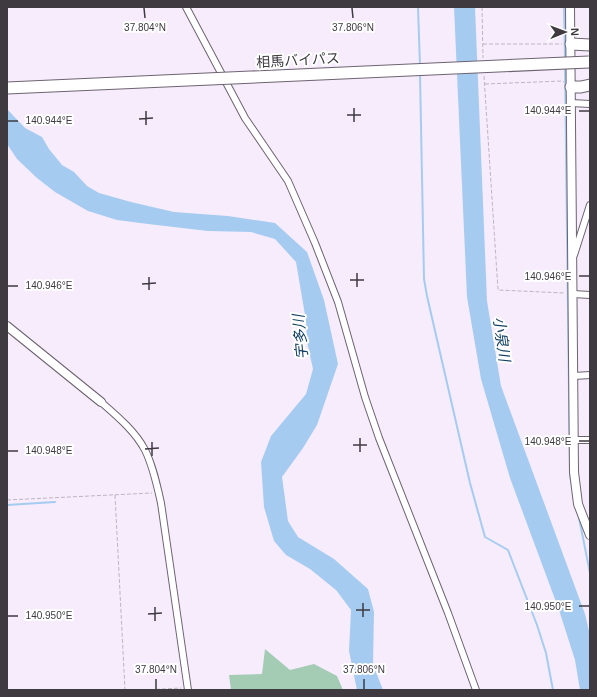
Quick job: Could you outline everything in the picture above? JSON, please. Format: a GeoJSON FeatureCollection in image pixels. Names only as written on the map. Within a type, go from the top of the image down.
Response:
{"type":"FeatureCollection","features":[{"type":"Feature","properties":{"kind":"highway"},"geometry":{"type":"LineString","coordinates":[[571,44],[590,45]]}},
{"type":"Feature","properties":{"kind":"highway","name":"相馬バイパス"},"geometry":{"type":"LineString","coordinates":[[7,88],[590,62]]}},
{"type":"Feature","properties":{"kind":"highway"},"geometry":{"type":"LineString","coordinates":[[571,87],[581,87],[590,84]]}},
{"type":"Feature","properties":{"kind":"street"},"geometry":{"type":"LineString","coordinates":[[186,7],[245,118],[288,181],[315,243],[338,302],[365,397],[379,438],[448,613],[476,690]]}},
{"type":"Feature","properties":{"kind":"street"},"geometry":{"type":"LineString","coordinates":[[570,7],[574,472],[578,504],[590,535]]}},
{"type":"Feature","properties":{"kind":"street"},"geometry":{"type":"LineString","coordinates":[[571,103],[590,104]]}},
{"type":"Feature","properties":{"kind":"street"},"geometry":{"type":"LineString","coordinates":[[573,258],[590,205]]}},
{"type":"Feature","properties":{"kind":"street"},"geometry":{"type":"LineString","coordinates":[[573,294],[590,295]]}},
{"type":"Feature","properties":{"kind":"street"},"geometry":{"type":"LineString","coordinates":[[7,326],[101,402],[124,423],[144,449],[155,475],[159,493],[188,689]]}},
{"type":"Feature","properties":{"kind":"street"},"geometry":{"type":"LineString","coordinates":[[574,376],[590,375]]}},
{"type":"Feature","properties":{"kind":"street"},"geometry":{"type":"LineString","coordinates":[[574,440],[590,440]]}},
{"type":"Feature","properties":{"kind":"path"},"geometry":{"type":"LineString","coordinates":[[482,7],[483,60]]}},
{"type":"Feature","properties":{"kind":"path"},"geometry":{"type":"LineString","coordinates":[[482,44],[571,44]]}},
{"type":"Feature","properties":{"kind":"path"},"geometry":{"type":"LineString","coordinates":[[484,76],[498,290],[573,294]]}},
{"type":"Feature","properties":{"kind":"path"},"geometry":{"type":"LineString","coordinates":[[485,84],[562,81],[571,87]]}},
{"type":"Feature","properties":{"kind":"path"},"geometry":{"type":"LineString","coordinates":[[7,500],[159,493]]}},
{"type":"Feature","properties":{"kind":"path"},"geometry":{"type":"LineString","coordinates":[[115,495],[124,690]]}},
{"type":"Feature","properties":{"kind":"path"},"geometry":{"type":"LineString","coordinates":[[144,690],[188,689]]}},
{"type":"Feature","properties":{"kind":"green space"},"geometry":{"type":"Polygon","coordinates":[[[265,649],[290,670],[314,664],[337,676],[343,690],[231,690],[229,675],[262,674],[265,649]]]}},
{"type":"Feature","properties":{"kind":"water"},"geometry":{"type":"Polygon","coordinates":[[[454,7],[475,7],[487,301],[501,386],[585,614],[590,635],[590,690],[580,690],[575,660],[559,610],[510,478],[481,379],[467,297],[454,7]]]}},
{"type":"Feature","properties":{"kind":"water"},"geometry":{"type":"Polygon","coordinates":[[[7,109],[25,128],[42,137],[49,149],[62,165],[74,172],[87,186],[99,193],[174,212],[228,216],[275,223],[307,252],[324,300],[338,364],[317,425],[303,448],[282,477],[288,521],[298,537],[334,559],[368,589],[374,612],[373,664],[383,690],[357,690],[349,651],[351,610],[336,590],[310,569],[286,555],[274,541],[264,507],[261,462],[271,436],[306,394],[313,369],[307,342],[306,321],[296,262],[275,239],[251,232],[208,231],[148,224],[117,220],[88,211],[55,192],[37,178],[17,159],[7,144],[7,109]]]}},
{"type":"Feature","properties":{"kind":"waterway"},"geometry":{"type":"LineString","coordinates":[[418,7],[420,66]]}},
{"type":"Feature","properties":{"kind":"waterway"},"geometry":{"type":"LineString","coordinates":[[564,7],[565,60]]}},
{"type":"Feature","properties":{"kind":"waterway"},"geometry":{"type":"LineString","coordinates":[[565,66],[570,475],[572,486]]}},
{"type":"Feature","properties":{"kind":"waterway"},"geometry":{"type":"LineString","coordinates":[[420,74],[424,279],[427,296],[470,483],[485,537],[508,550],[537,625],[546,653],[553,690]]}},
{"type":"Feature","properties":{"kind":"waterway"},"geometry":{"type":"LineString","coordinates":[[7,505],[55,502]]}},
{"type":"Feature","properties":{"kind":"waterway"},"geometry":{"type":"LineString","coordinates":[[578,513],[590,573]]}},
{"type":"Feature","properties":{"kind":"water label","name":"宇多川"},"geometry":{"type":"Point","coordinates":[300,337]}},
{"type":"Feature","properties":{"kind":"water label","name":"小泉川"},"geometry":{"type":"Point","coordinates":[502,339]}}]}
